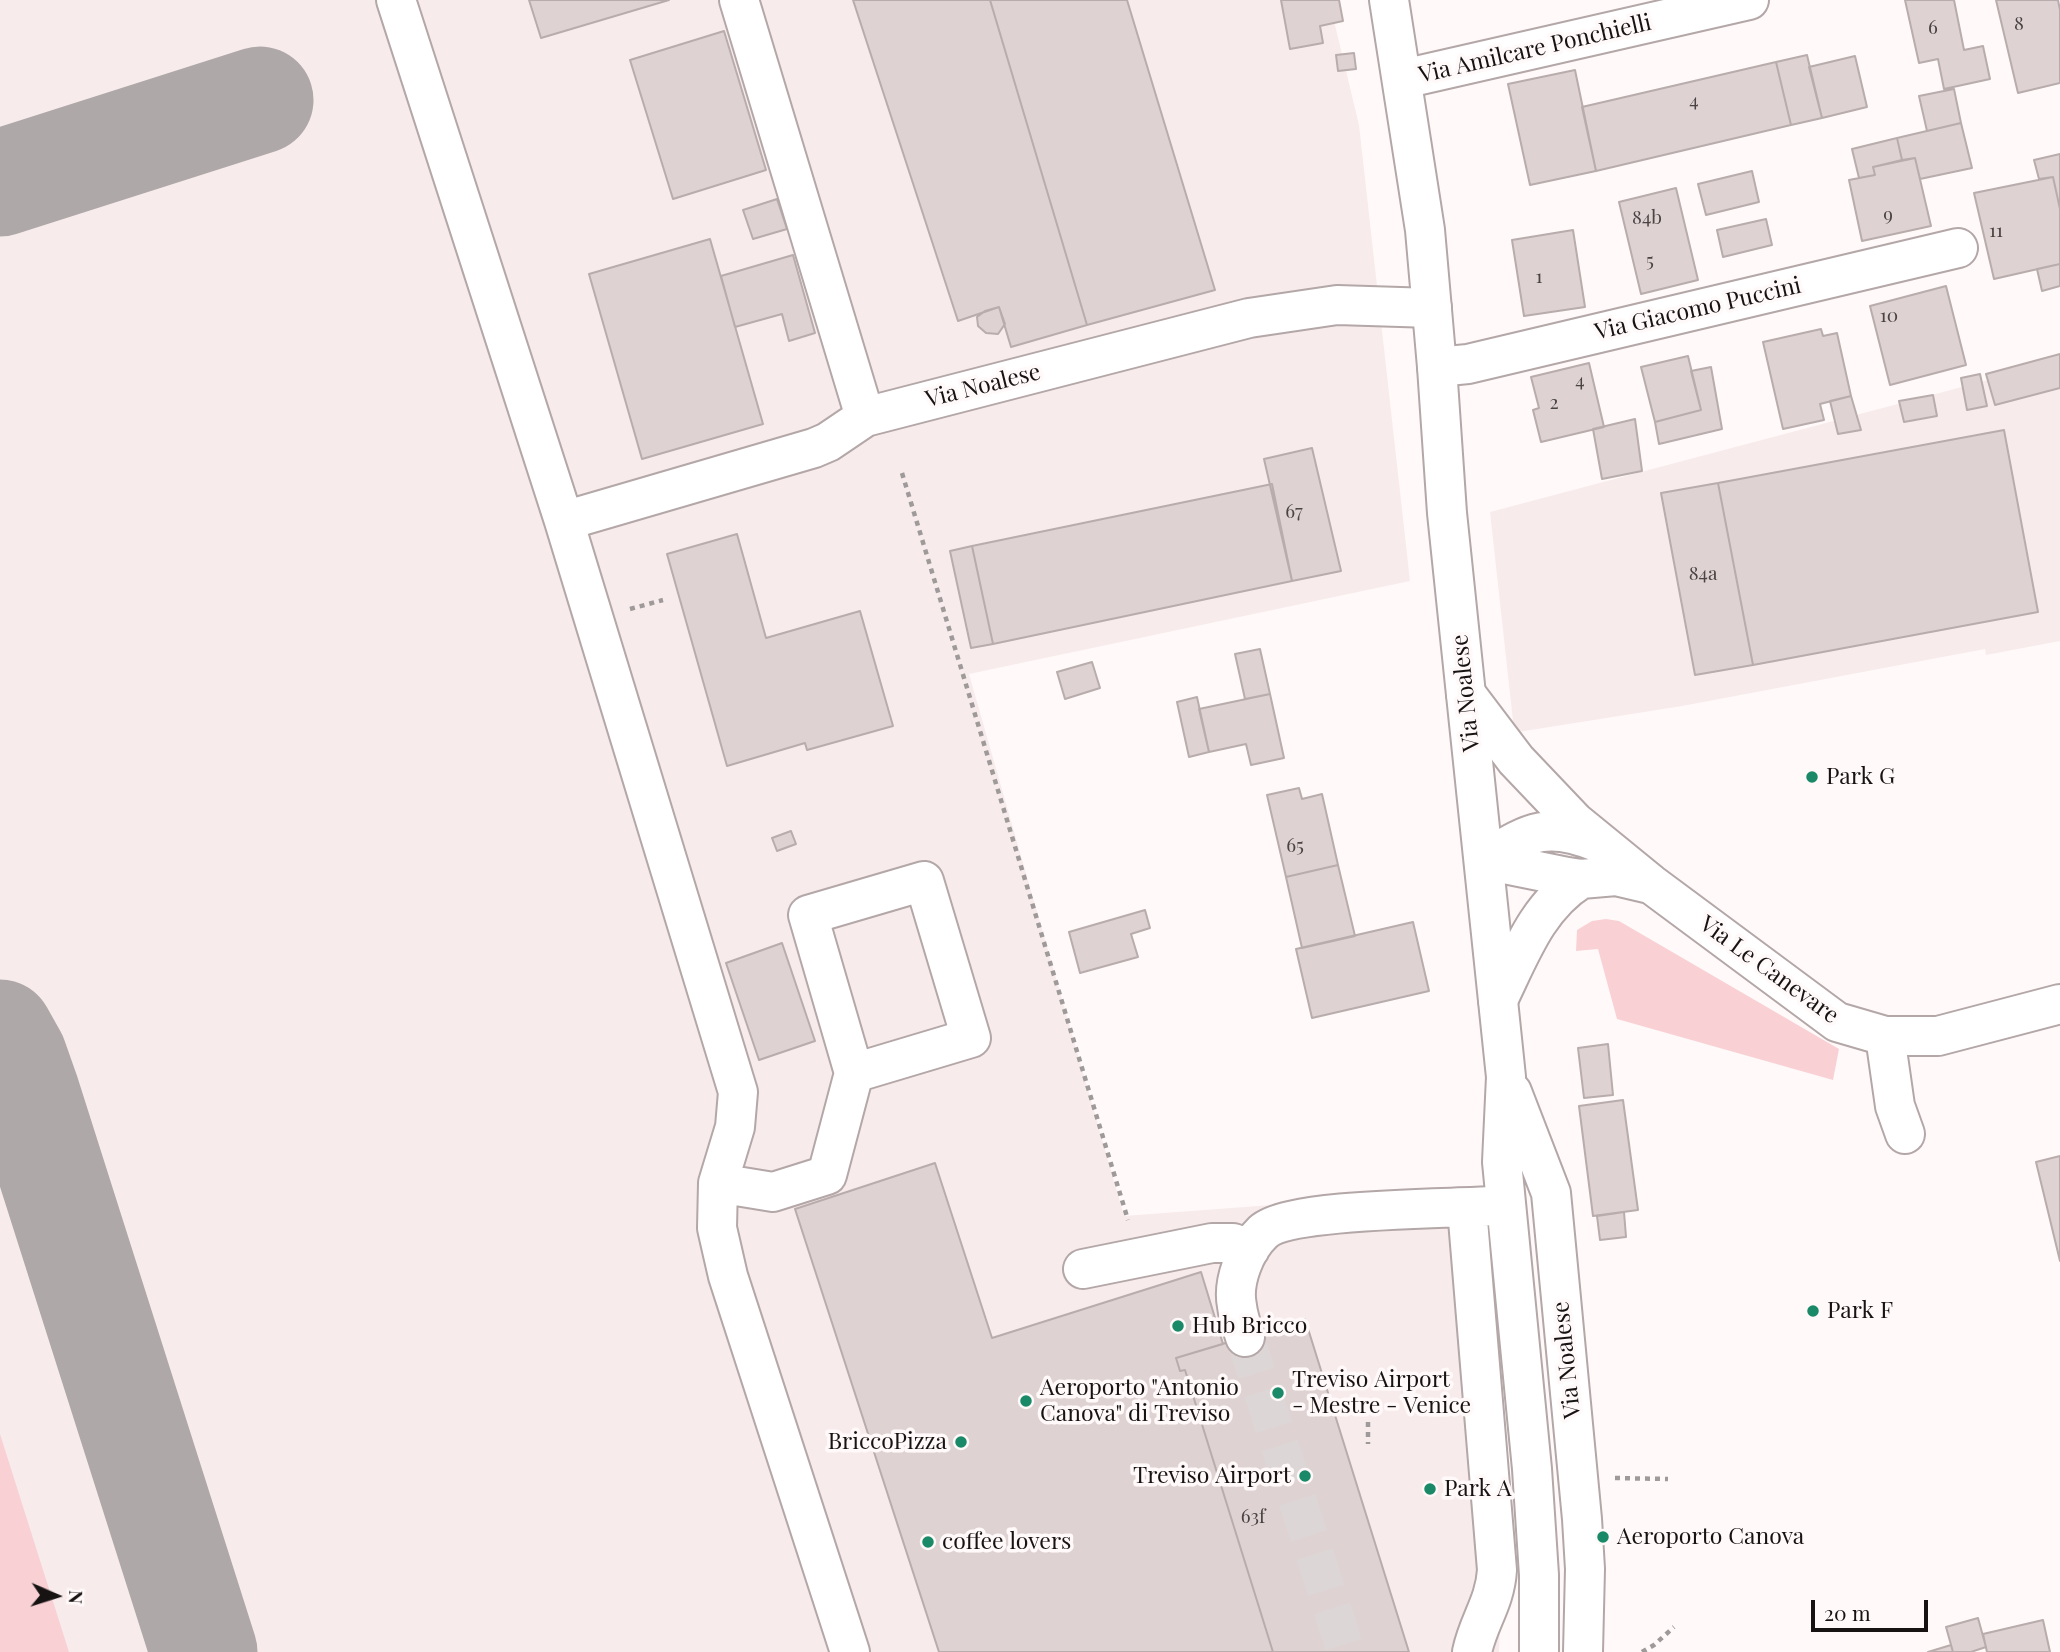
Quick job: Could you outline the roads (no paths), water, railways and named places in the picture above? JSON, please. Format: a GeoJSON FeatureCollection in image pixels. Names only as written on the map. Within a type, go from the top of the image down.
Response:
{"type":"FeatureCollection","features":[{"type":"Feature","properties":{"kind":"main road"},"geometry":{"type":"LineString","coordinates":[[396,0],[564,521],[738,1092],[735,1127],[718,1184],[717,1228],[727,1276],[850,1652]]}},
{"type":"Feature","properties":{"kind":"main road"},"geometry":{"type":"LineString","coordinates":[[738,0],[865,417]]}},
{"type":"Feature","properties":{"kind":"main road","name":"Via Noalese"},"geometry":{"type":"LineString","coordinates":[[1389,0],[1425,230],[1447,513],[1506,1077],[1502,1162],[1532,1469],[1539,1575],[1539,1652]]}},
{"type":"Feature","properties":{"kind":"main road","name":"Via Amilcare Ponchielli"},"geometry":{"type":"LineString","coordinates":[[1403,79],[1749,0]]}},
{"type":"Feature","properties":{"kind":"main road","name":"Via Giacomo Puccini"},"geometry":{"type":"LineString","coordinates":[[1437,367],[1468,364],[1958,248]]}},
{"type":"Feature","properties":{"kind":"main road","name":"Via Noalese"},"geometry":{"type":"LineString","coordinates":[[564,521],[814,449],[865,417],[1250,318],[1338,306],[1432,308]]}},
{"type":"Feature","properties":{"kind":"main road","name":"Via Le Canevare"},"geometry":{"type":"LineString","coordinates":[[1466,694],[1516,760],[1555,803],[1599,843],[1837,1022],[1895,1036],[1938,1036],[2060,1004]]}},
{"type":"Feature","properties":{"kind":"main road","name":"Via Le Canevare"},"geometry":{"type":"LineString","coordinates":[[1484,860],[1519,838],[1542,831],[1574,834],[1599,843]]}},
{"type":"Feature","properties":{"kind":"main road","name":"Via Le Canevare"},"geometry":{"type":"LineString","coordinates":[[1484,860],[1581,878],[1616,876],[1651,884]]}},
{"type":"Feature","properties":{"kind":"main road"},"geometry":{"type":"LineString","coordinates":[[1498,1000],[1536,923],[1554,900],[1581,878]]}},
{"type":"Feature","properties":{"kind":"main road"},"geometry":{"type":"LineString","coordinates":[[718,1184],[773,1192],[827,1175],[854,1073],[807,915],[924,881],[971,1038],[854,1073]]}},
{"type":"Feature","properties":{"kind":"main road","name":"Via Noalese"},"geometry":{"type":"LineString","coordinates":[[1506,1077],[1550,1193],[1582,1519],[1585,1569],[1583,1652]]}},
{"type":"Feature","properties":{"kind":"main road"},"geometry":{"type":"LineString","coordinates":[[1245,1337],[1236,1292],[1242,1266],[1250,1249],[1263,1232],[1273,1226],[1319,1215],[1507,1205]]}},
{"type":"Feature","properties":{"kind":"main road"},"geometry":{"type":"LineString","coordinates":[[1467,1208],[1497,1570],[1494,1595],[1472,1652]]}},
{"type":"Feature","properties":{"kind":"main road"},"geometry":{"type":"LineString","coordinates":[[1083,1269],[1212,1242],[1233,1243],[1250,1249]]}},
{"type":"Feature","properties":{"kind":"tunnel"},"geometry":{"type":"LineString","coordinates":[[1245,1337],[1346,1652]]}},
{"type":"Feature","properties":{"kind":"place","name":"Park G"},"geometry":{"type":"Point","coordinates":[1812,777]}},
{"type":"Feature","properties":{"kind":"place","name":"Park F"},"geometry":{"type":"Point","coordinates":[1813,1311]}},
{"type":"Feature","properties":{"kind":"place","name":"Hub Bricco"},"geometry":{"type":"Point","coordinates":[1178,1326]}},
{"type":"Feature","properties":{"kind":"place","name":"Treviso Airport - Mestre - Venice"},"geometry":{"type":"Point","coordinates":[1278,1393]}},
{"type":"Feature","properties":{"kind":"place","name":"Aeroporto \"Antonio Canova\" di Treviso"},"geometry":{"type":"Point","coordinates":[1026,1401]}},
{"type":"Feature","properties":{"kind":"place","name":"BriccoPizza"},"geometry":{"type":"Point","coordinates":[961,1442]}},
{"type":"Feature","properties":{"kind":"place","name":"Treviso Airport"},"geometry":{"type":"Point","coordinates":[1305,1476]}},
{"type":"Feature","properties":{"kind":"place","name":"Park A"},"geometry":{"type":"Point","coordinates":[1430,1489]}},
{"type":"Feature","properties":{"kind":"place","name":"Aeroporto Canova"},"geometry":{"type":"Point","coordinates":[1603,1537]}},
{"type":"Feature","properties":{"kind":"place","name":"coffee lovers"},"geometry":{"type":"Point","coordinates":[928,1542]}}]}
